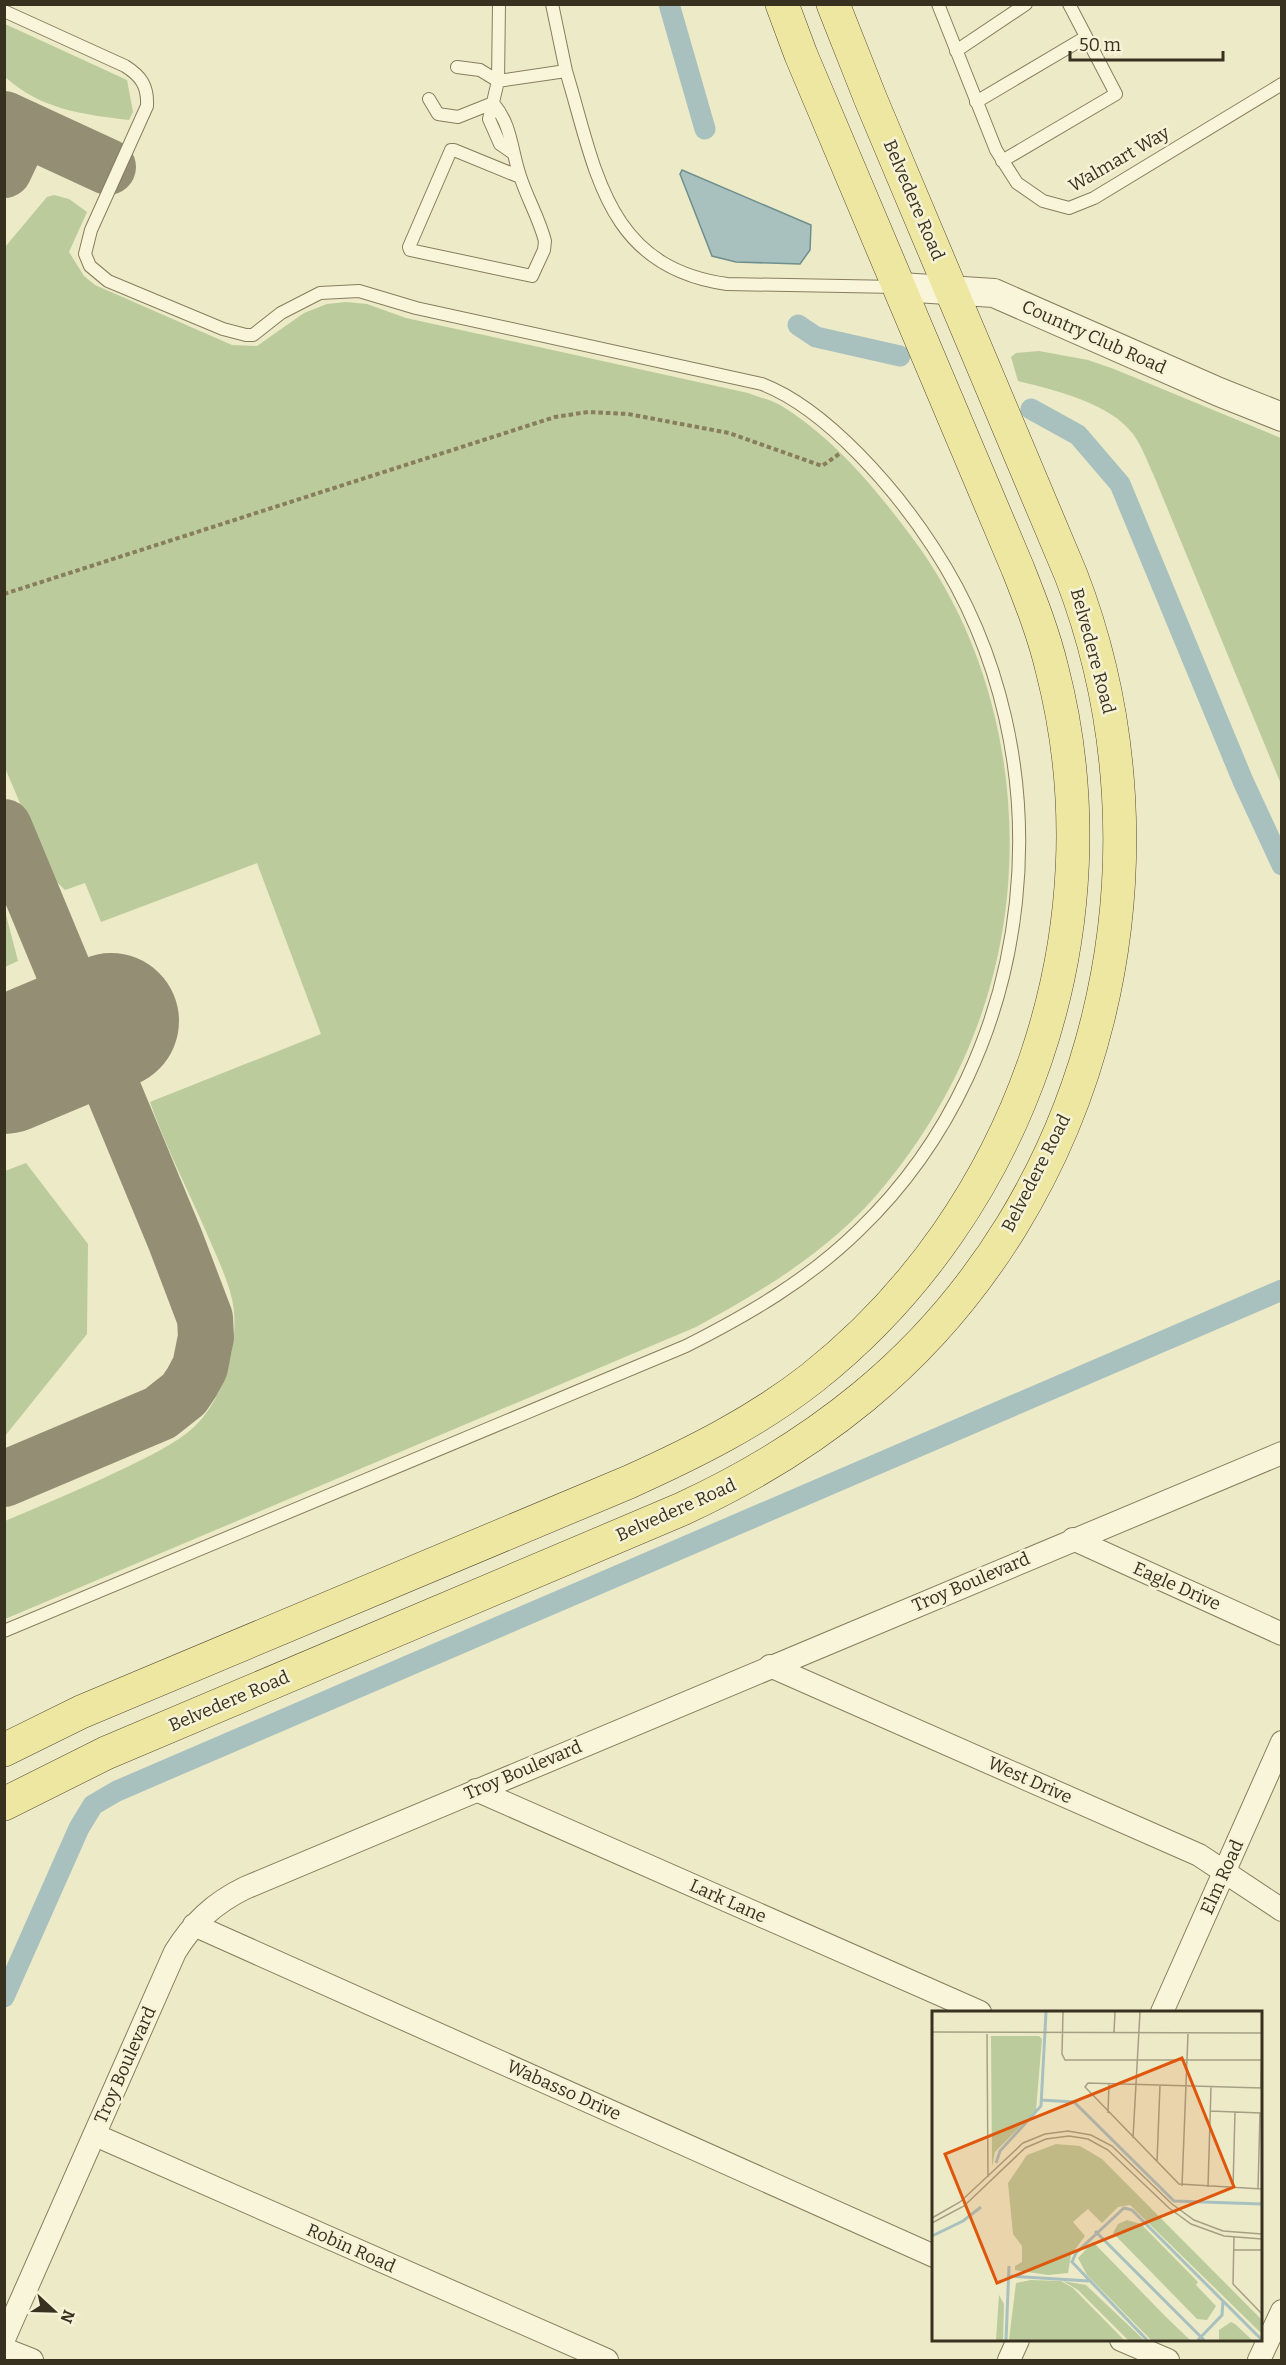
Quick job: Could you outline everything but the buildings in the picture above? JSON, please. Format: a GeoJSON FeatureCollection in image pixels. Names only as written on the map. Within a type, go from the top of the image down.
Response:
{"type":"FeatureCollection","features":[{"type":"Feature","properties":{"kind":"main road"},"geometry":{"type":"LineString","coordinates":[[4,1750],[81,1712],[697,1452],[757,1416],[812,1378],[867,1330],[915,1277],[958,1219],[990,1167],[1026,1088],[1049,1020],[1068,920],[1073,849],[1073,814],[1066,742],[1052,669],[1031,603],[801,55],[783,4]]}},
{"type":"Feature","properties":{"kind":"main road","name":"Belvedere Road"},"geometry":{"type":"LineString","coordinates":[[4,1804],[106,1753],[714,1495],[777,1460],[837,1418],[892,1370],[943,1317],[994,1251],[1025,1201],[1059,1134],[1073,1100],[1103,999],[1116,926],[1121,856],[1116,747],[1103,676],[1083,605],[833,4]]}},
{"type":"Feature","properties":{"kind":"main road"},"geometry":{"type":"LineString","coordinates":[[380,1586],[397,1629]]}},
{"type":"Feature","properties":{"kind":"street","name":"Country Club Road"},"geometry":{"type":"LineString","coordinates":[[900,287],[993,293],[1281,417]]}},
{"type":"Feature","properties":{"kind":"street","name":"Troy Boulevard"},"geometry":{"type":"LineString","coordinates":[[4,2339],[176,1952],[194,1925],[217,1903],[245,1888],[476,1790],[1281,1453]]}},
{"type":"Feature","properties":{"kind":"street","name":"Eagle Drive"},"geometry":{"type":"LineString","coordinates":[[1073,1539],[1281,1634]]}},
{"type":"Feature","properties":{"kind":"street","name":"West Drive"},"geometry":{"type":"LineString","coordinates":[[770,1666],[1199,1855],[1225,1870],[1281,1910]]}},
{"type":"Feature","properties":{"kind":"street","name":"Elm Road"},"geometry":{"type":"LineString","coordinates":[[1163,2011],[1281,1742]]}},
{"type":"Feature","properties":{"kind":"street","name":"Lark Lane"},"geometry":{"type":"LineString","coordinates":[[476,1790],[975,2011]]}},
{"type":"Feature","properties":{"kind":"street","name":"Wabasso Drive"},"geometry":{"type":"LineString","coordinates":[[194,1925],[932,2256]]}},
{"type":"Feature","properties":{"kind":"street","name":"Robin Road"},"geometry":{"type":"LineString","coordinates":[[94,2135],[607,2361]]}},
{"type":"Feature","properties":{"kind":"street"},"geometry":{"type":"LineString","coordinates":[[1259,2361],[1281,2311]]}},
{"type":"Feature","properties":{"kind":"street"},"geometry":{"type":"LineString","coordinates":[[1009,2361],[1018,2341]]}},
{"type":"Feature","properties":{"kind":"street"},"geometry":{"type":"LineString","coordinates":[[1123,2341],[1168,2361]]}},
{"type":"Feature","properties":{"kind":"street"},"geometry":{"type":"LineString","coordinates":[[4,2349],[32,2361]]}},
{"type":"Feature","properties":{"kind":"lane"},"geometry":{"type":"LineString","coordinates":[[499,4],[498,81],[489,118],[500,144],[513,153],[545,241],[544,250],[532,276],[410,250],[409,247],[451,150],[520,177]]}},
{"type":"Feature","properties":{"kind":"lane"},"geometry":{"type":"LineString","coordinates":[[552,4],[566,71],[608,204],[631,237],[654,256],[699,279],[727,284],[900,287]]}},
{"type":"Feature","properties":{"kind":"lane","name":"Walmart Way"},"geometry":{"type":"LineString","coordinates":[[938,4],[976,102],[1002,160],[1017,183],[1043,201],[1069,208],[1094,198],[1281,84]]}},
{"type":"Feature","properties":{"kind":"lane"},"geometry":{"type":"LineString","coordinates":[[956,51],[1026,4]]}},
{"type":"Feature","properties":{"kind":"lane"},"geometry":{"type":"LineString","coordinates":[[1002,160],[1116,94],[1069,4]]}},
{"type":"Feature","properties":{"kind":"lane"},"geometry":{"type":"LineString","coordinates":[[4,11],[125,66],[136,73],[148,94],[147,106],[91,230],[85,254],[90,266],[108,281],[223,329],[246,335],[253,335],[281,313],[320,293],[359,291],[416,308],[762,384],[794,400],[849,447],[886,483],[905,506],[946,567],[967,607],[992,666],[1009,732],[1019,798],[1020,870],[1016,914],[1006,964],[980,1047],[957,1099],[929,1145],[893,1194],[860,1230],[788,1289],[743,1317],[686,1346],[4,1631]]}},
{"type":"Feature","properties":{"kind":"lane"},"geometry":{"type":"LineString","coordinates":[[976,102],[1086,37]]}},
{"type":"Feature","properties":{"kind":"lane"},"geometry":{"type":"LineString","coordinates":[[457,67],[480,70],[498,81],[566,71]]}},
{"type":"Feature","properties":{"kind":"lane"},"geometry":{"type":"LineString","coordinates":[[429,99],[438,114],[458,117],[493,104]]}},
{"type":"Feature","properties":{"kind":"path"},"geometry":{"type":"LineString","coordinates":[[4,594],[555,417],[588,412],[628,414],[729,433],[822,466],[849,447]]}},
{"type":"Feature","properties":{"kind":"green space"},"geometry":{"type":"Polygon","coordinates":[[[5,24],[127,80],[133,112],[129,120],[63,109],[33,97],[19,88],[5,77],[5,24]]]}},
{"type":"Feature","properties":{"kind":"green space"},"geometry":{"type":"Polygon","coordinates":[[[54,195],[69,199],[87,212],[69,252],[84,276],[95,285],[232,345],[257,346],[304,313],[327,304],[346,302],[367,304],[406,318],[748,393],[776,403],[799,418],[818,432],[868,482],[911,536],[946,590],[974,648],[993,710],[1005,774],[1010,839],[1006,904],[995,968],[976,1029],[958,1071],[925,1130],[885,1185],[844,1228],[798,1265],[748,1298],[696,1327],[5,1619],[5,1521],[110,1475],[153,1454],[179,1438],[206,1414],[215,1400],[228,1367],[234,1331],[232,1299],[219,1263],[150,1102],[321,1034],[257,863],[101,922],[85,883],[65,890],[51,876],[5,768],[5,247],[47,197],[54,195]]]}},
{"type":"Feature","properties":{"kind":"green space"},"geometry":{"type":"Polygon","coordinates":[[[1039,351],[1088,360],[1114,369],[1281,438],[1281,784],[1139,444],[1123,423],[1096,406],[1018,381],[1011,357],[1016,353],[1039,351]]]}},
{"type":"Feature","properties":{"kind":"green space"},"geometry":{"type":"Polygon","coordinates":[[[4,907],[18,961],[5,967],[4,967],[4,907]]]}},
{"type":"Feature","properties":{"kind":"green space"},"geometry":{"type":"Polygon","coordinates":[[[26,1163],[88,1244],[87,1334],[5,1436],[5,1171],[26,1163]]]}},
{"type":"Feature","properties":{"kind":"water"},"geometry":{"type":"Polygon","coordinates":[[[682,170],[811,225],[810,250],[800,264],[736,262],[712,256],[680,174],[682,170]]]}},
{"type":"Feature","properties":{"kind":"waterway"},"geometry":{"type":"LineString","coordinates":[[669,4],[705,129]]}},
{"type":"Feature","properties":{"kind":"waterway"},"geometry":{"type":"LineString","coordinates":[[798,325],[816,337],[900,356]]}},
{"type":"Feature","properties":{"kind":"waterway"},"geometry":{"type":"LineString","coordinates":[[1031,409],[1078,435],[1120,484],[1243,781],[1282,865]]}},
{"type":"Feature","properties":{"kind":"waterway"},"geometry":{"type":"LineString","coordinates":[[4,1997],[79,1828],[93,1805],[117,1791],[1282,1290]]}},
{"type":"Feature","properties":{"kind":"taxiway"},"geometry":{"type":"LineString","coordinates":[[4,119],[108,167]]}},
{"type":"Feature","properties":{"kind":"taxiway"},"geometry":{"type":"LineString","coordinates":[[4,170],[24,128]]}},
{"type":"Feature","properties":{"kind":"taxiway"},"geometry":{"type":"LineString","coordinates":[[4,827],[175,1239],[205,1318],[206,1337],[200,1367],[192,1382],[184,1394],[160,1413],[4,1479]]}},
{"type":"Feature","properties":{"kind":"runway"},"geometry":{"type":"LineString","coordinates":[[4,1066],[111,1021]]}}]}
